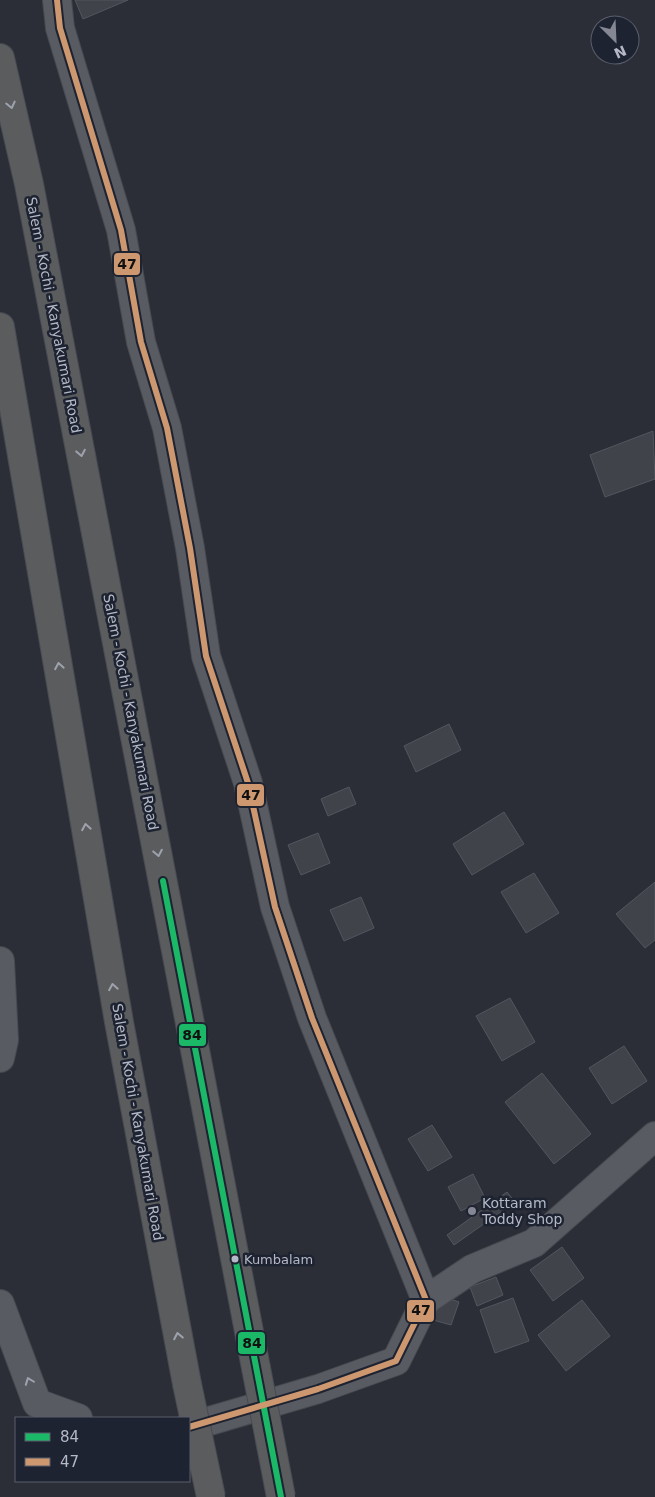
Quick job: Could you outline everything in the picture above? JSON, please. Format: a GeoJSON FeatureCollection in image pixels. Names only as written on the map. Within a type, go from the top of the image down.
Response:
{"type":"FeatureCollection","features":[{"type":"Feature","properties":{"kind":"highway","name":"Salem - Kochi - Kanyakumari Road"},"geometry":{"type":"LineString","coordinates":[[0,58],[29,184],[281,1497]]}},
{"type":"Feature","properties":{"kind":"highway","name":"Salem - Kochi - Kanyakumari Road"},"geometry":{"type":"LineString","coordinates":[[0,327],[118,1012],[187,1384],[211,1497]]}},
{"type":"Feature","properties":{"kind":"street"},"geometry":{"type":"LineString","coordinates":[[57,0],[60,28],[120,230],[141,342],[167,428],[190,548],[206,656],[248,783],[275,906],[312,1018],[426,1300]]}},
{"type":"Feature","properties":{"kind":"street"},"geometry":{"type":"LineString","coordinates":[[0,961],[4,1040],[0,1058]]}},
{"type":"Feature","properties":{"kind":"street"},"geometry":{"type":"LineString","coordinates":[[190,1428],[318,1390],[396,1361],[426,1300],[472,1269],[534,1243],[655,1136]]}},
{"type":"Feature","properties":{"kind":"street"},"geometry":{"type":"LineString","coordinates":[[0,1304],[37,1403],[75,1417]]}},
{"type":"Feature","properties":{"kind":"building"},"geometry":{"type":"Polygon","coordinates":[[[75,0],[128,0],[83,19],[75,0]]]}},
{"type":"Feature","properties":{"kind":"building"},"geometry":{"type":"Polygon","coordinates":[[[653,431],[655,479],[605,497],[590,455],[653,431]]]}},
{"type":"Feature","properties":{"kind":"building"},"geometry":{"type":"Polygon","coordinates":[[[449,724],[461,750],[416,772],[404,746],[449,724]]]}},
{"type":"Feature","properties":{"kind":"building"},"geometry":{"type":"Polygon","coordinates":[[[349,787],[356,804],[328,816],[321,799],[349,787]]]}},
{"type":"Feature","properties":{"kind":"building"},"geometry":{"type":"Polygon","coordinates":[[[504,812],[524,844],[472,875],[453,844],[504,812]]]}},
{"type":"Feature","properties":{"kind":"building"},"geometry":{"type":"Polygon","coordinates":[[[318,833],[330,863],[301,875],[288,845],[318,833]]]}},
{"type":"Feature","properties":{"kind":"building"},"geometry":{"type":"Polygon","coordinates":[[[534,873],[559,913],[526,933],[501,892],[534,873]]]}},
{"type":"Feature","properties":{"kind":"building"},"geometry":{"type":"Polygon","coordinates":[[[655,882],[655,940],[645,948],[616,914],[655,882]]]}},
{"type":"Feature","properties":{"kind":"building"},"geometry":{"type":"Polygon","coordinates":[[[361,897],[374,928],[344,941],[330,910],[361,897]]]}},
{"type":"Feature","properties":{"kind":"building"},"geometry":{"type":"Polygon","coordinates":[[[510,998],[535,1042],[502,1061],[476,1016],[510,998]]]}},
{"type":"Feature","properties":{"kind":"building"},"geometry":{"type":"Polygon","coordinates":[[[624,1046],[647,1081],[612,1104],[589,1068],[624,1046]]]}},
{"type":"Feature","properties":{"kind":"building"},"geometry":{"type":"Polygon","coordinates":[[[542,1073],[591,1134],[554,1164],[505,1102],[542,1073]]]}},
{"type":"Feature","properties":{"kind":"building"},"geometry":{"type":"Polygon","coordinates":[[[432,1125],[452,1157],[428,1171],[408,1139],[432,1125]]]}},
{"type":"Feature","properties":{"kind":"building"},"geometry":{"type":"Polygon","coordinates":[[[473,1174],[485,1198],[461,1211],[448,1187],[473,1174]]]}},
{"type":"Feature","properties":{"kind":"building"},"geometry":{"type":"Polygon","coordinates":[[[507,1192],[515,1202],[454,1245],[447,1235],[507,1192]]]}},
{"type":"Feature","properties":{"kind":"building"},"geometry":{"type":"Polygon","coordinates":[[[562,1247],[584,1278],[553,1301],[530,1270],[562,1247]]]}},
{"type":"Feature","properties":{"kind":"building"},"geometry":{"type":"Polygon","coordinates":[[[496,1277],[503,1295],[477,1306],[470,1287],[496,1277]]]}},
{"type":"Feature","properties":{"kind":"building"},"geometry":{"type":"Polygon","coordinates":[[[441,1296],[459,1302],[451,1325],[433,1320],[441,1296]]]}},
{"type":"Feature","properties":{"kind":"building"},"geometry":{"type":"Polygon","coordinates":[[[513,1298],[529,1341],[495,1353],[480,1310],[513,1298]]]}},
{"type":"Feature","properties":{"kind":"building"},"geometry":{"type":"Polygon","coordinates":[[[582,1300],[610,1336],[566,1371],[538,1335],[582,1300]]]}},
{"type":"Feature","properties":{"kind":"transit line","name":"47"},"geometry":{"type":"LineString","coordinates":[[57,0],[60,28],[121,230],[141,342],[167,428],[190,548],[206,656],[248,783],[275,907],[312,1018],[426,1300],[396,1361],[318,1389],[190,1427]]}},
{"type":"Feature","properties":{"kind":"transit line","name":"84"},"geometry":{"type":"LineString","coordinates":[[163,881],[281,1497]]}},
{"type":"Feature","properties":{"kind":"place","name":"Kottaram Toddy Shop"},"geometry":{"type":"Point","coordinates":[472,1211]}},
{"type":"Feature","properties":{"kind":"place","name":"Kumbalam"},"geometry":{"type":"Point","coordinates":[235,1259]}}]}
